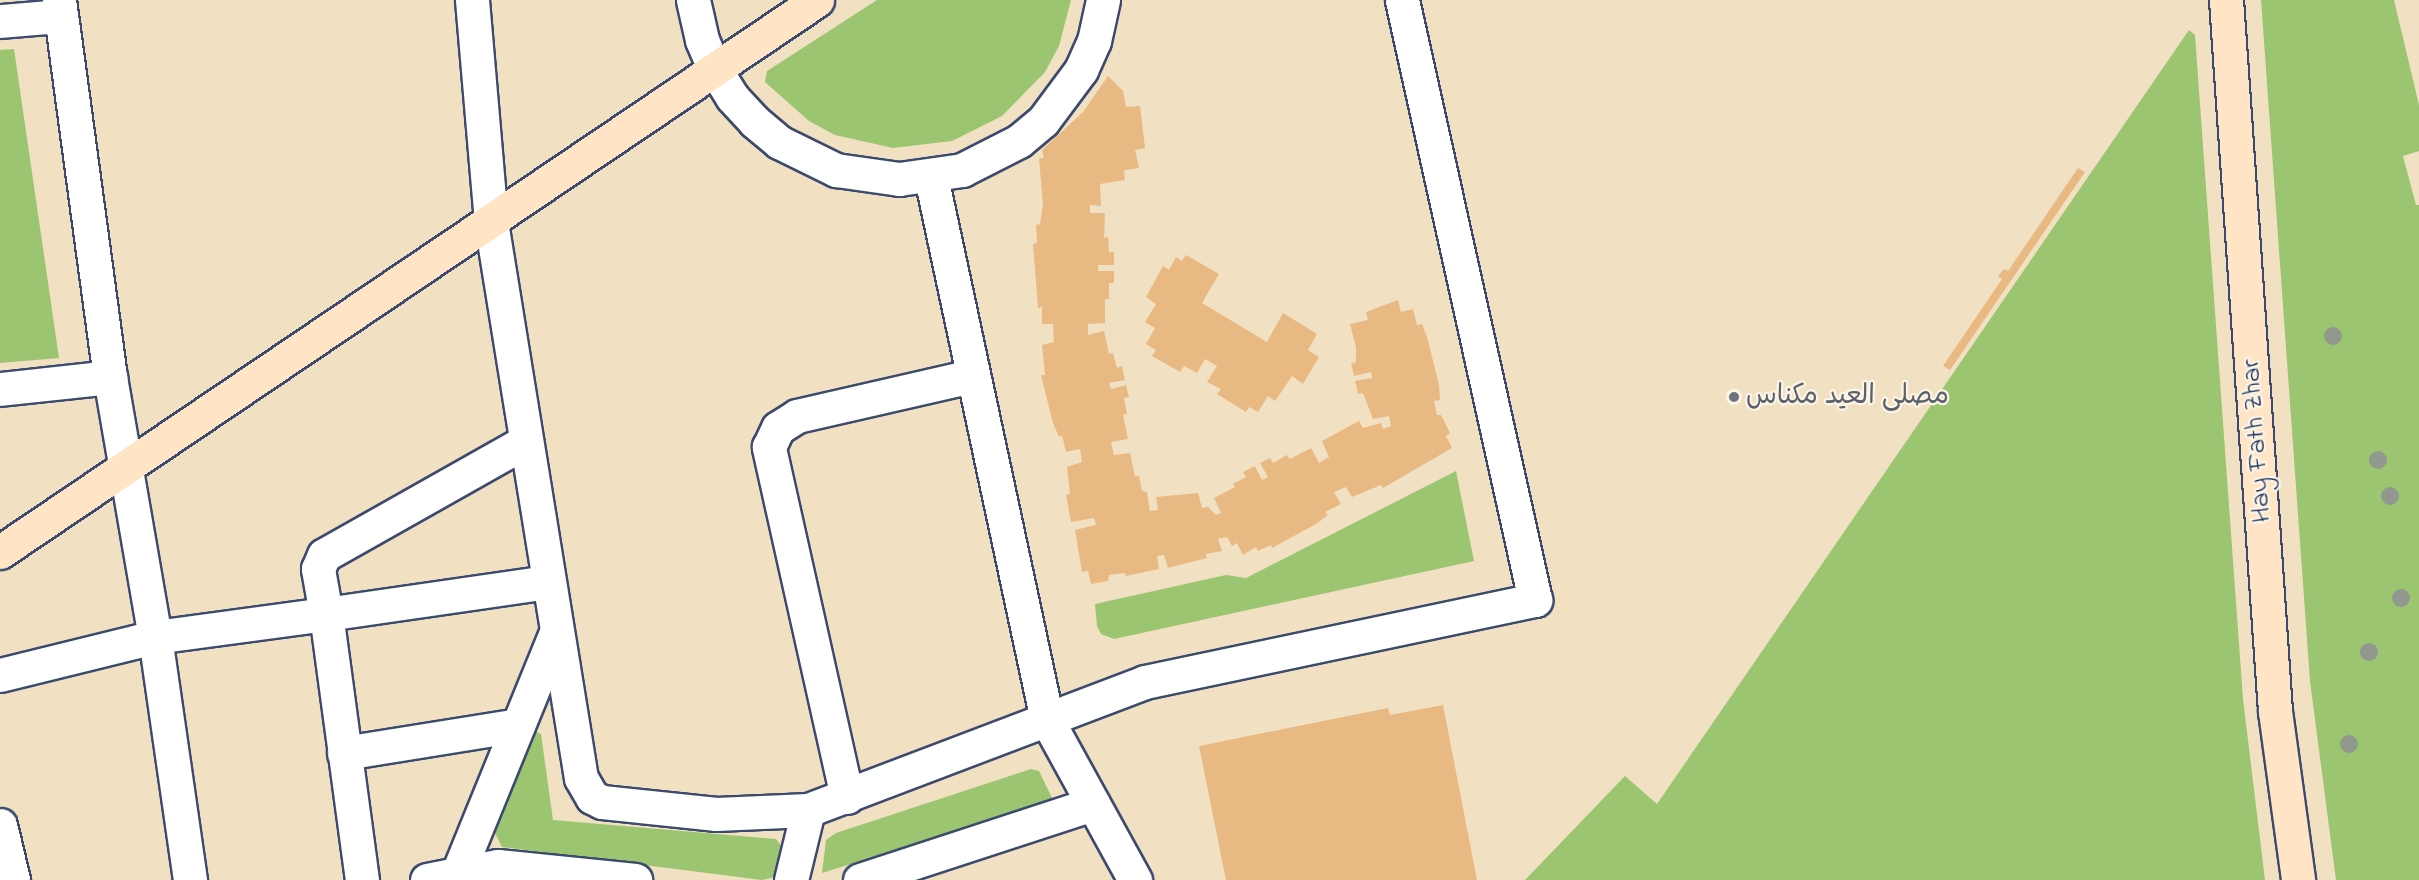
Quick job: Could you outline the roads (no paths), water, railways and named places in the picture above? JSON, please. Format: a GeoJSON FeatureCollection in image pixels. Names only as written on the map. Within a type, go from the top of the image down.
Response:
{"type":"FeatureCollection","features":[{"type":"Feature","properties":{"kind":"street"},"geometry":{"type":"LineString","coordinates":[[472,0],[491,222],[581,778],[592,797],[613,805],[716,814],[808,810],[1145,682],[1535,600],[1402,0]]}},
{"type":"Feature","properties":{"kind":"street"},"geometry":{"type":"LineString","coordinates":[[693,0],[702,40],[714,68],[732,97],[754,121],[807,158],[867,177],[931,177],[992,158],[1043,121],[1081,70],[1094,41],[1103,0]]}},
{"type":"Feature","properties":{"kind":"street"},"geometry":{"type":"LineString","coordinates":[[0,552],[817,0]]}},
{"type":"Feature","properties":{"kind":"street","name":"Hay Fath Zhar"},"geometry":{"type":"LineString","coordinates":[[2226,0],[2276,711],[2298,880]]}},
{"type":"Feature","properties":{"kind":"street"},"geometry":{"type":"LineString","coordinates":[[0,21],[59,8],[110,377],[155,638],[190,880]]}},
{"type":"Feature","properties":{"kind":"street"},"geometry":{"type":"LineString","coordinates":[[931,177],[1047,720],[1135,880]]}},
{"type":"Feature","properties":{"kind":"street"},"geometry":{"type":"LineString","coordinates":[[847,797],[769,447],[778,428],[797,416],[972,376]]}},
{"type":"Feature","properties":{"kind":"street"},"geometry":{"type":"LineString","coordinates":[[0,390],[110,377]]}},
{"type":"Feature","properties":{"kind":"street"},"geometry":{"type":"LineString","coordinates":[[362,880],[318,569],[324,555],[526,441]]}},
{"type":"Feature","properties":{"kind":"street"},"geometry":{"type":"LineString","coordinates":[[0,675],[155,638],[548,582]]}},
{"type":"Feature","properties":{"kind":"street"},"geometry":{"type":"LineString","coordinates":[[446,878],[518,725],[556,631]]}},
{"type":"Feature","properties":{"kind":"street"},"geometry":{"type":"LineString","coordinates":[[344,753],[518,725]]}},
{"type":"Feature","properties":{"kind":"street"},"geometry":{"type":"LineString","coordinates":[[860,880],[1093,804]]}},
{"type":"Feature","properties":{"kind":"street"},"geometry":{"type":"LineString","coordinates":[[791,880],[808,810]]}},
{"type":"Feature","properties":{"kind":"street"},"geometry":{"type":"LineString","coordinates":[[0,825],[13,880]]}},
{"type":"Feature","properties":{"kind":"street"},"geometry":{"type":"LineString","coordinates":[[446,878],[498,866],[623,879]]}},
{"type":"Feature","properties":{"kind":"place","name":"مصلى العيد مكناس"},"geometry":{"type":"Point","coordinates":[1734,397]}}]}
